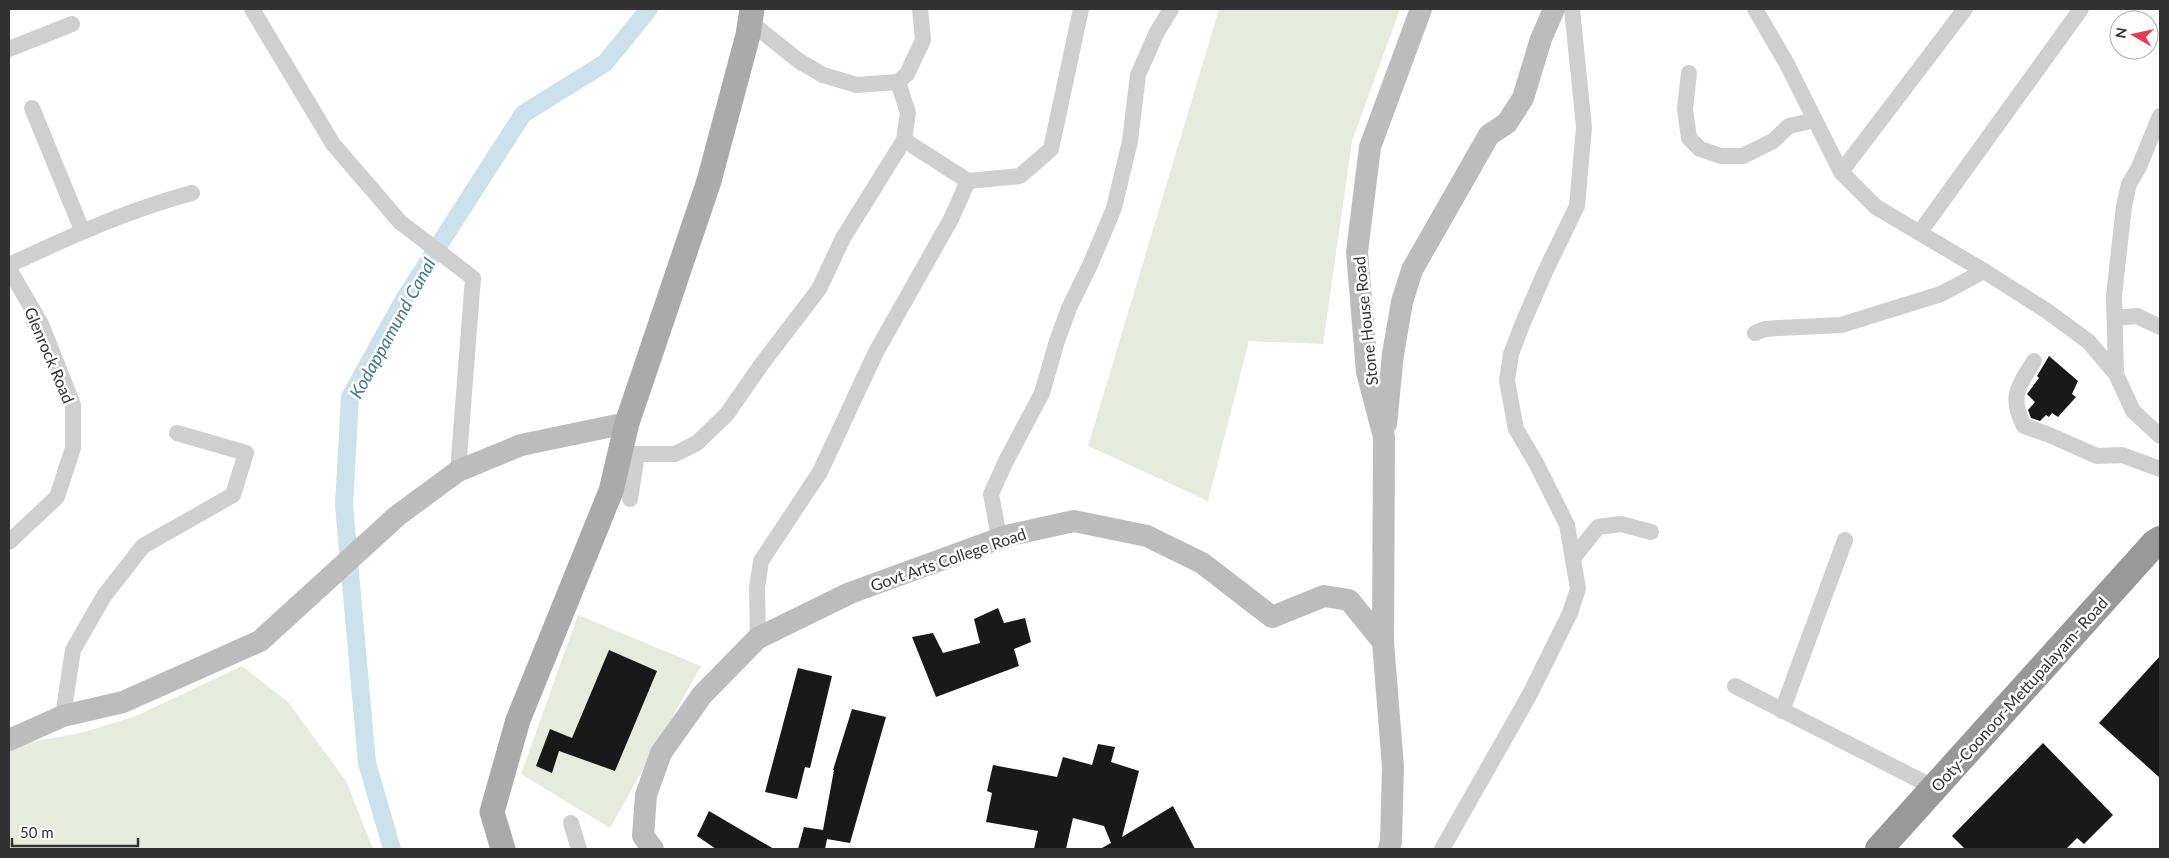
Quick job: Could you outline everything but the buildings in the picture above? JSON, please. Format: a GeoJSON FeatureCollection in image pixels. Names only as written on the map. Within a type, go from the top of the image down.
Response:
{"type":"FeatureCollection","features":[{"type":"Feature","properties":{"kind":"highway","name":"Ooty-Coonoor-Mettupalayam- Road"},"geometry":{"type":"LineString","coordinates":[[1879,849],[2154,544],[2160,540]]}},
{"type":"Feature","properties":{"kind":"main road"},"geometry":{"type":"LineString","coordinates":[[503,849],[492,812],[516,729],[610,491],[629,454],[627,423],[709,181],[751,15]]}},
{"type":"Feature","properties":{"kind":"street"},"geometry":{"type":"LineString","coordinates":[[252,9],[333,144],[400,222],[473,278],[458,471]]}},
{"type":"Feature","properties":{"kind":"street"},"geometry":{"type":"LineString","coordinates":[[751,15],[799,61],[823,75],[857,85],[898,82],[907,74],[923,40],[920,9]]}},
{"type":"Feature","properties":{"kind":"street"},"geometry":{"type":"LineString","coordinates":[[904,140],[968,180],[1020,176],[1051,149],[1081,9]]}},
{"type":"Feature","properties":{"kind":"street"},"geometry":{"type":"LineString","coordinates":[[999,538],[991,494],[1042,393],[1069,308],[1091,263],[1114,208],[1130,141],[1138,75],[1156,32],[1171,9]]}},
{"type":"Feature","properties":{"kind":"street","name":"Stone House Road"},"geometry":{"type":"LineString","coordinates":[[1383,642],[1384,437],[1367,372],[1356,252],[1370,147],[1421,9]]}},
{"type":"Feature","properties":{"kind":"street"},"geometry":{"type":"LineString","coordinates":[[1384,437],[1402,302],[1412,270],[1489,136],[1507,123],[1523,98],[1541,39],[1554,9]]}},
{"type":"Feature","properties":{"kind":"street"},"geometry":{"type":"LineString","coordinates":[[1442,849],[1530,694],[1570,613],[1578,589],[1567,525],[1536,463],[1516,429],[1507,381],[1511,354],[1522,325],[1577,206],[1584,127],[1572,9]]}},
{"type":"Feature","properties":{"kind":"street"},"geometry":{"type":"LineString","coordinates":[[1755,9],[1787,64],[1841,172],[1876,208],[1920,232],[2047,310],[2089,342],[2116,374],[2132,411],[2160,436]]}},
{"type":"Feature","properties":{"kind":"street"},"geometry":{"type":"LineString","coordinates":[[1841,172],[1965,9]]}},
{"type":"Feature","properties":{"kind":"street"},"geometry":{"type":"LineString","coordinates":[[1920,232],[2081,9]]}},
{"type":"Feature","properties":{"kind":"street"},"geometry":{"type":"LineString","coordinates":[[9,49],[72,24]]}},
{"type":"Feature","properties":{"kind":"street"},"geometry":{"type":"LineString","coordinates":[[1689,73],[1686,109],[1689,138],[1700,149],[1720,156],[1743,156],[1773,141],[1789,126],[1815,120]]}},
{"type":"Feature","properties":{"kind":"street"},"geometry":{"type":"LineString","coordinates":[[630,499],[629,454],[675,454],[697,443],[727,414],[761,365],[819,289],[843,238],[904,140],[908,113],[898,82]]}},
{"type":"Feature","properties":{"kind":"street"},"geometry":{"type":"LineString","coordinates":[[32,108],[82,230]]}},
{"type":"Feature","properties":{"kind":"street"},"geometry":{"type":"LineString","coordinates":[[2116,374],[2114,296],[2124,206],[2129,184],[2139,166],[2160,116]]}},
{"type":"Feature","properties":{"kind":"street"},"geometry":{"type":"LineString","coordinates":[[758,638],[757,588],[761,562],[820,472],[876,352],[951,219],[968,180]]}},
{"type":"Feature","properties":{"kind":"street"},"geometry":{"type":"LineString","coordinates":[[9,265],[82,230],[152,204],[192,193]]}},
{"type":"Feature","properties":{"kind":"street","name":"Glenrock Road"},"geometry":{"type":"LineString","coordinates":[[9,269],[41,324],[73,405],[74,448],[57,497],[9,542]]}},
{"type":"Feature","properties":{"kind":"street"},"geometry":{"type":"LineString","coordinates":[[1755,333],[1772,328],[1842,325],[1941,294],[1984,271]]}},
{"type":"Feature","properties":{"kind":"street"},"geometry":{"type":"LineString","coordinates":[[2115,318],[2137,316],[2160,327]]}},
{"type":"Feature","properties":{"kind":"street"},"geometry":{"type":"LineString","coordinates":[[2034,361],[2017,388],[2016,412],[2024,426],[2048,434],[2097,456],[2122,455],[2160,469]]}},
{"type":"Feature","properties":{"kind":"street"},"geometry":{"type":"LineString","coordinates":[[9,740],[63,716],[123,702],[260,641],[397,516],[458,471],[521,445],[627,423]]}},
{"type":"Feature","properties":{"kind":"street"},"geometry":{"type":"LineString","coordinates":[[63,716],[73,650],[104,596],[143,546],[233,495],[246,453],[177,433]]}},
{"type":"Feature","properties":{"kind":"street","name":"Govt Arts College Road"},"geometry":{"type":"LineString","coordinates":[[653,849],[643,836],[646,795],[661,753],[702,695],[758,638],[850,593],[999,538],[1074,521],[1147,536],[1202,562],[1272,617],[1324,596],[1348,600],[1383,642]]}},
{"type":"Feature","properties":{"kind":"street"},"geometry":{"type":"LineString","coordinates":[[1574,557],[1598,527],[1622,524],[1651,532]]}},
{"type":"Feature","properties":{"kind":"street"},"geometry":{"type":"LineString","coordinates":[[1782,711],[1845,540]]}},
{"type":"Feature","properties":{"kind":"street"},"geometry":{"type":"LineString","coordinates":[[1383,642],[1393,767],[1391,842],[1389,849]]}},
{"type":"Feature","properties":{"kind":"street"},"geometry":{"type":"LineString","coordinates":[[1735,686],[1935,788]]}},
{"type":"Feature","properties":{"kind":"street"},"geometry":{"type":"LineString","coordinates":[[570,823],[579,849]]}},
{"type":"Feature","properties":{"kind":"shaded area"},"geometry":{"type":"Polygon","coordinates":[[[1219,9],[1400,9],[1352,141],[1323,344],[1249,341],[1208,501],[1088,446],[1219,9]]]}},
{"type":"Feature","properties":{"kind":"shaded area"},"geometry":{"type":"Polygon","coordinates":[[[578,615],[701,666],[610,828],[521,774],[578,615]]]}},
{"type":"Feature","properties":{"kind":"shaded area"},"geometry":{"type":"Polygon","coordinates":[[[242,666],[288,702],[346,781],[373,849],[9,849],[9,746],[81,733],[136,716],[242,666]]]}},
{"type":"Feature","properties":{"kind":"waterway","name":"Kodappamund Canal"},"geometry":{"type":"LineString","coordinates":[[392,849],[367,763],[344,505],[350,397],[403,301],[523,114],[605,63],[649,9]]}}]}
